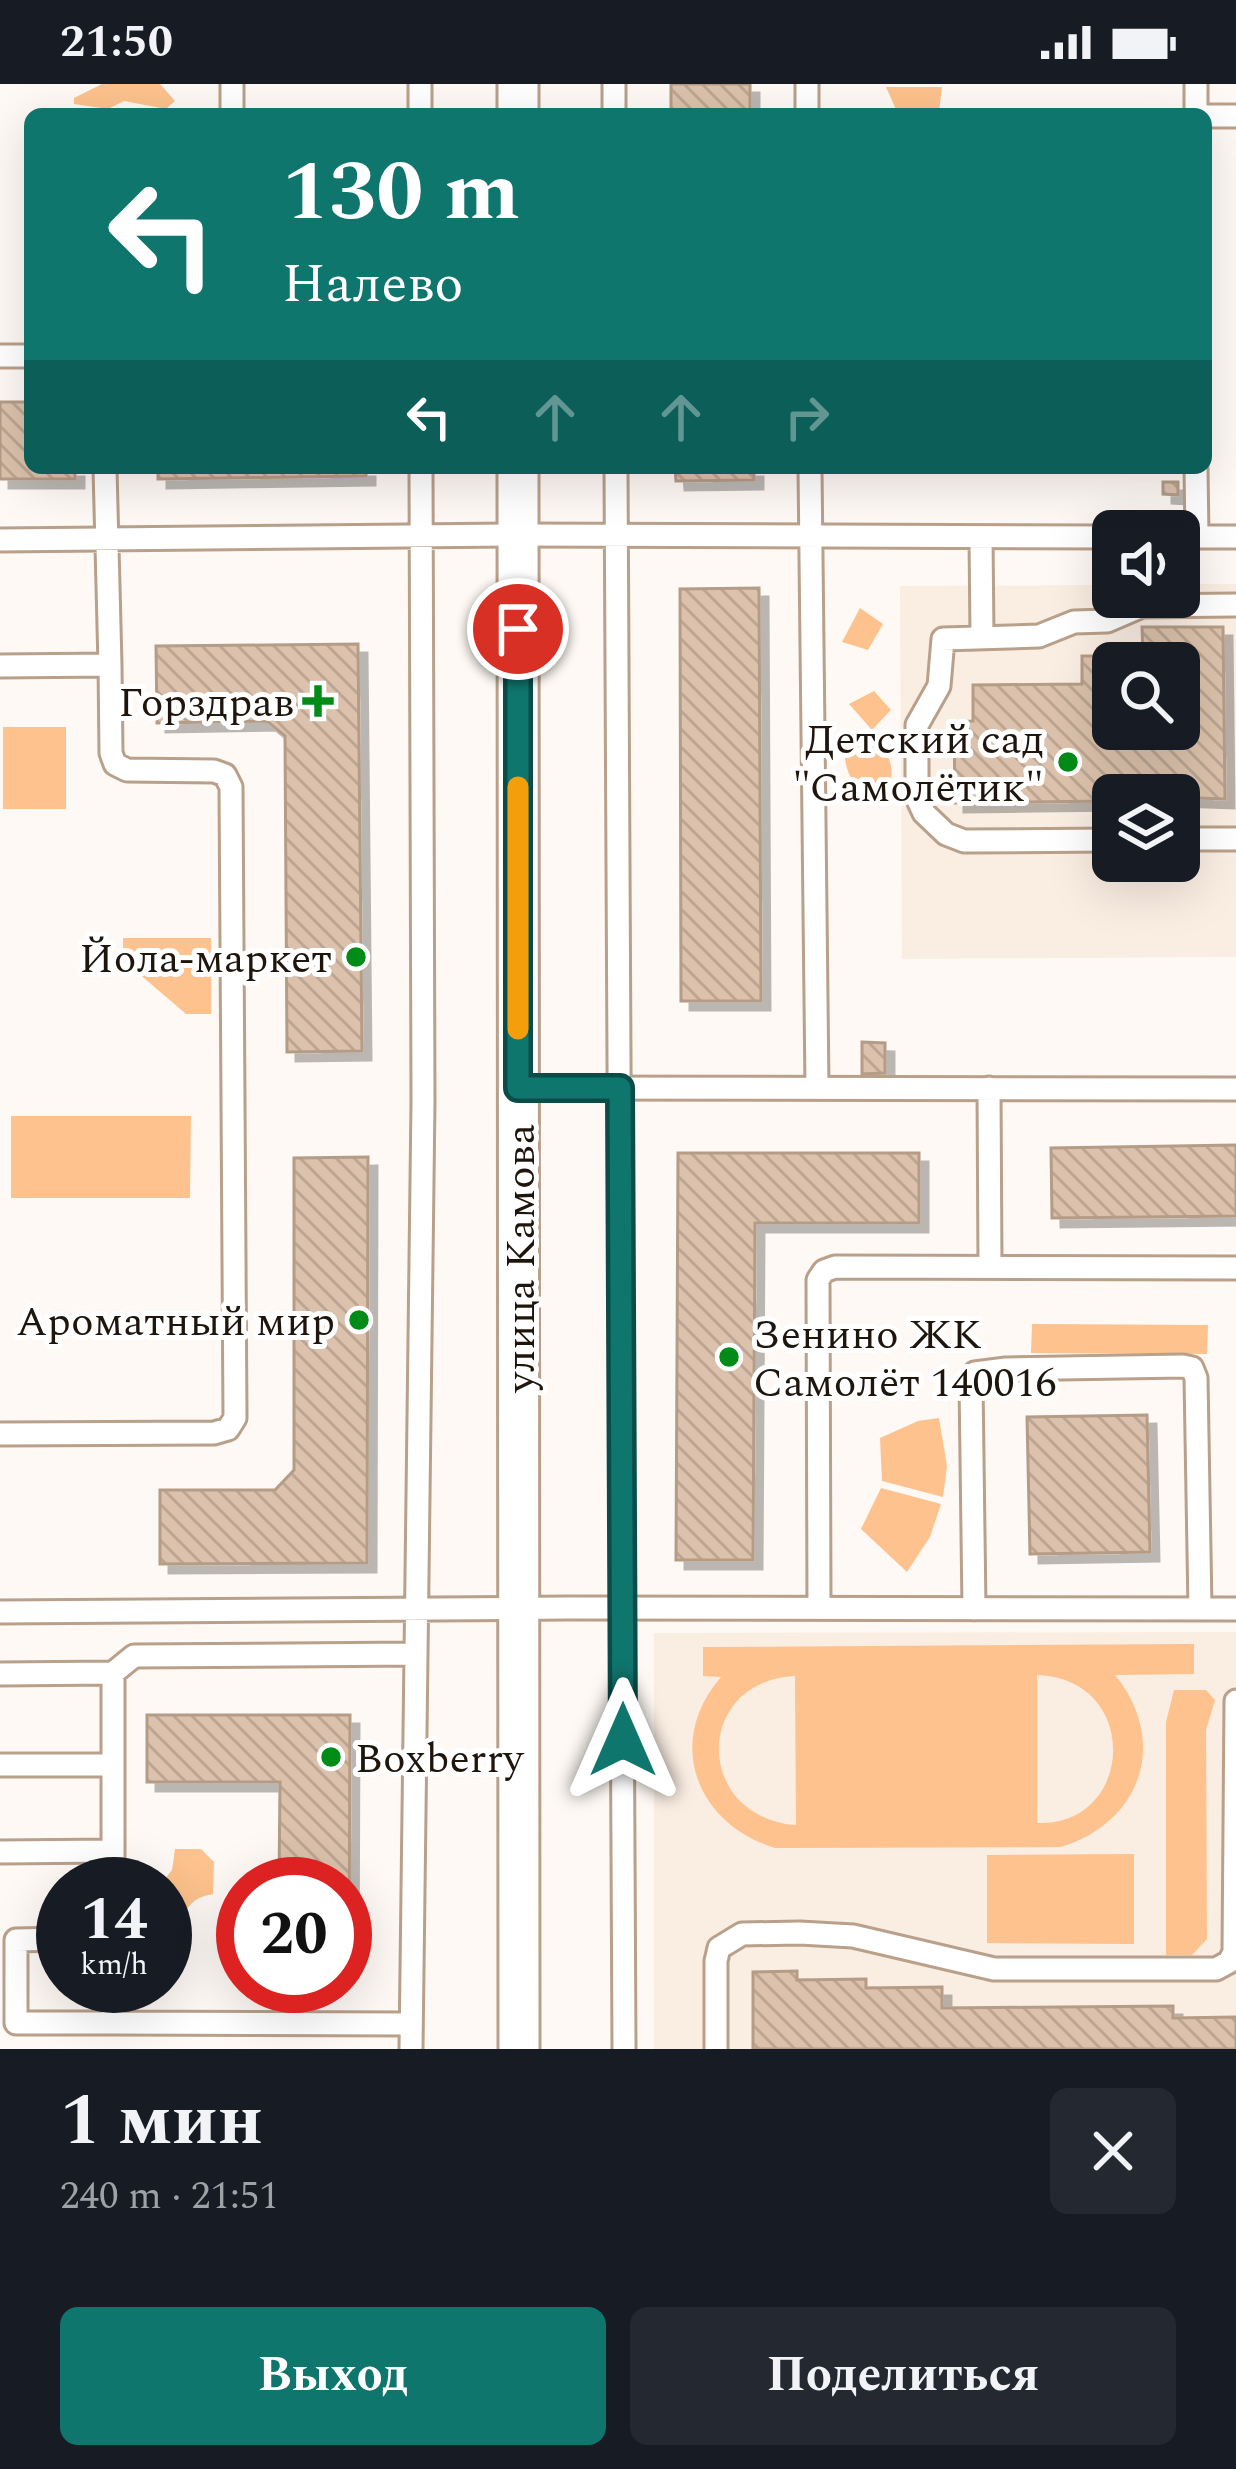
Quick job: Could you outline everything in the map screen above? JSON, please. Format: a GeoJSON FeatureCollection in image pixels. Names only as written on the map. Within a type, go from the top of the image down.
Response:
{"type":"FeatureCollection","features":[{"type":"Feature","properties":{"kind":"street","name":"улица Камова"},"geometry":{"type":"LineString","coordinates":[[518,474],[519,2049]]}},
{"type":"Feature","properties":{"kind":"lane"},"geometry":{"type":"LineString","coordinates":[[0,1434],[214,1433],[228,1429],[235,1418],[231,788],[226,775],[214,771],[128,770],[116,764],[111,753],[105,474]]}},
{"type":"Feature","properties":{"kind":"lane"},"geometry":{"type":"LineString","coordinates":[[410,2049],[423,1102],[421,474]]}},
{"type":"Feature","properties":{"kind":"lane"},"geometry":{"type":"LineString","coordinates":[[616,474],[624,2049]]}},
{"type":"Feature","properties":{"kind":"lane"},"geometry":{"type":"LineString","coordinates":[[810,474],[817,1088]]}},
{"type":"Feature","properties":{"kind":"lane"},"geometry":{"type":"LineString","coordinates":[[1191,510],[1195,474]]}},
{"type":"Feature","properties":{"kind":"lane"},"geometry":{"type":"LineString","coordinates":[[981,537],[982,636]]}},
{"type":"Feature","properties":{"kind":"lane"},"geometry":{"type":"LineString","coordinates":[[0,540],[1092,537]]}},
{"type":"Feature","properties":{"kind":"lane"},"geometry":{"type":"LineString","coordinates":[[1200,537],[1236,537]]}},
{"type":"Feature","properties":{"kind":"lane"},"geometry":{"type":"LineString","coordinates":[[1092,840],[964,842],[946,834],[919,806],[916,725],[940,686],[940,646],[952,636],[1040,636],[1075,622],[1107,621],[1142,606],[1236,605]]}},
{"type":"Feature","properties":{"kind":"lane"},"geometry":{"type":"LineString","coordinates":[[0,666],[110,665]]}},
{"type":"Feature","properties":{"kind":"lane"},"geometry":{"type":"LineString","coordinates":[[1200,839],[1236,839]]}},
{"type":"Feature","properties":{"kind":"lane"},"geometry":{"type":"LineString","coordinates":[[518,1088],[1236,1089]]}},
{"type":"Feature","properties":{"kind":"lane"},"geometry":{"type":"LineString","coordinates":[[989,1088],[990,1267]]}},
{"type":"Feature","properties":{"kind":"lane"},"geometry":{"type":"LineString","coordinates":[[819,1608],[818,1280],[824,1271],[835,1267],[1236,1268]]}},
{"type":"Feature","properties":{"kind":"lane"},"geometry":{"type":"LineString","coordinates":[[974,1609],[971,1382],[975,1373],[1183,1366],[1192,1368],[1196,1378],[1200,1609]]}},
{"type":"Feature","properties":{"kind":"lane"},"geometry":{"type":"LineString","coordinates":[[0,1612],[1236,1609]]}},
{"type":"Feature","properties":{"kind":"lane"},"geometry":{"type":"LineString","coordinates":[[0,1674],[113,1673],[134,1656],[416,1654]]}},
{"type":"Feature","properties":{"kind":"lane"},"geometry":{"type":"LineString","coordinates":[[113,1673],[113,1857]]}},
{"type":"Feature","properties":{"kind":"lane"},"geometry":{"type":"LineString","coordinates":[[716,2049],[716,1960],[719,1948],[742,1934],[853,1936],[994,1969],[1216,1970],[1229,1962],[1234,1952],[1236,1701]]}},
{"type":"Feature","properties":{"kind":"lane"},"geometry":{"type":"LineString","coordinates":[[0,1765],[113,1765]]}},
{"type":"Feature","properties":{"kind":"lane"},"geometry":{"type":"LineString","coordinates":[[0,1852],[113,1851]]}},
{"type":"Feature","properties":{"kind":"lane"},"geometry":{"type":"LineString","coordinates":[[36,1940],[16,1940],[8,1976],[16,2023],[411,2024]]}},
{"type":"Feature","properties":{"kind":"lane"},"geometry":{"type":"LineString","coordinates":[[113,2013],[113,2023]]}},
{"type":"Feature","properties":{"kind":"shaded area"},"geometry":{"type":"Polygon","coordinates":[[[102,84],[160,84],[175,101],[167,108],[124,101],[101,108],[74,104],[74,98],[102,84]]]}},
{"type":"Feature","properties":{"kind":"shaded area"},"geometry":{"type":"Polygon","coordinates":[[[886,87],[942,87],[939,108],[895,108],[886,87]]]}},
{"type":"Feature","properties":{"kind":"shaded area","name":"Детский сад \"Самолётик\""},"geometry":{"type":"Polygon","coordinates":[[[1200,584],[1236,584],[1236,957],[902,959],[900,586],[1092,585],[1092,618],[1200,618],[1200,584]]]}},
{"type":"Feature","properties":{"kind":"shaded area"},"geometry":{"type":"Polygon","coordinates":[[[860,608],[883,624],[868,650],[842,642],[860,608]]]}},
{"type":"Feature","properties":{"kind":"shaded area"},"geometry":{"type":"Polygon","coordinates":[[[874,691],[891,710],[872,730],[849,704],[874,691]]]}},
{"type":"Feature","properties":{"kind":"shaded area"},"geometry":{"type":"Polygon","coordinates":[[[3,727],[66,727],[66,809],[3,809],[3,727]]]}},
{"type":"Feature","properties":{"kind":"shaded area"},"geometry":{"type":"Polygon","coordinates":[[[856,735],[873,740],[885,752],[891,768],[890,786],[866,788],[852,779],[844,739],[856,735]]]}},
{"type":"Feature","properties":{"kind":"shaded area"},"geometry":{"type":"Polygon","coordinates":[[[123,938],[211,938],[211,1014],[186,1014],[123,960],[123,938]]]}},
{"type":"Feature","properties":{"kind":"shaded area"},"geometry":{"type":"Polygon","coordinates":[[[11,1116],[191,1116],[190,1198],[11,1198],[11,1116]]]}},
{"type":"Feature","properties":{"kind":"shaded area"},"geometry":{"type":"Polygon","coordinates":[[[1032,1324],[1208,1325],[1207,1354],[1031,1353],[1032,1324]]]}},
{"type":"Feature","properties":{"kind":"shaded area"},"geometry":{"type":"Polygon","coordinates":[[[939,1418],[947,1466],[943,1497],[882,1481],[880,1438],[918,1421],[939,1418]]]}},
{"type":"Feature","properties":{"kind":"shaded area"},"geometry":{"type":"Polygon","coordinates":[[[881,1488],[941,1504],[930,1537],[907,1572],[861,1529],[881,1488]]]}},
{"type":"Feature","properties":{"kind":"shaded area"},"geometry":{"type":"Polygon","coordinates":[[[1236,1632],[1236,2049],[654,2049],[654,1633],[1236,1632]]]}},
{"type":"Feature","properties":{"kind":"shaded area"},"geometry":{"type":"Polygon","coordinates":[[[1194,1644],[1194,1674],[1115,1675],[1132,1700],[1141,1726],[1139,1776],[1111,1819],[1061,1847],[775,1848],[726,1820],[697,1778],[694,1728],[721,1677],[703,1676],[703,1647],[1194,1644]],[[1037,1675],[1037,1823],[1069,1818],[1093,1802],[1108,1779],[1113,1752],[1109,1724],[1095,1700],[1071,1682],[1037,1675]],[[795,1676],[762,1683],[738,1700],[724,1723],[719,1749],[724,1775],[738,1799],[762,1816],[795,1825],[796,1824],[795,1676]]]}},
{"type":"Feature","properties":{"kind":"shaded area"},"geometry":{"type":"Polygon","coordinates":[[[1174,1690],[1206,1690],[1215,1700],[1206,1730],[1207,1939],[1192,1955],[1166,1955],[1166,1722],[1174,1690]]]}},
{"type":"Feature","properties":{"kind":"shaded area"},"geometry":{"type":"Polygon","coordinates":[[[175,1849],[201,1849],[214,1862],[213,1894],[192,1904],[192,1857],[174,1857],[175,1849]]]}},
{"type":"Feature","properties":{"kind":"shaded area"},"geometry":{"type":"Polygon","coordinates":[[[1134,1854],[1134,1944],[987,1943],[987,1855],[1134,1854]]]}},
{"type":"Feature","properties":{"kind":"building"},"geometry":{"type":"Polygon","coordinates":[[[671,84],[750,84],[750,108],[671,108],[671,84]]]}},
{"type":"Feature","properties":{"kind":"building"},"geometry":{"type":"Polygon","coordinates":[[[0,402],[24,402],[24,474],[75,474],[75,479],[0,479],[0,402]]]}},
{"type":"Feature","properties":{"kind":"building"},"geometry":{"type":"Polygon","coordinates":[[[158,474],[366,474],[366,476],[158,479],[158,474]]]}},
{"type":"Feature","properties":{"kind":"building"},"geometry":{"type":"Polygon","coordinates":[[[675,474],[754,474],[754,480],[676,481],[675,474]]]}},
{"type":"Feature","properties":{"kind":"building"},"geometry":{"type":"Polygon","coordinates":[[[1163,482],[1178,482],[1178,495],[1163,494],[1163,482]]]}},
{"type":"Feature","properties":{"kind":"building"},"geometry":{"type":"Polygon","coordinates":[[[759,588],[761,1001],[681,1001],[680,589],[759,588]]]}},
{"type":"Feature","properties":{"kind":"building"},"geometry":{"type":"Polygon","coordinates":[[[1142,627],[1223,627],[1225,799],[1200,798],[1200,774],[1092,774],[1092,801],[955,803],[954,722],[973,721],[973,685],[1082,684],[1082,656],[1092,656],[1092,750],[1200,750],[1200,642],[1143,642],[1142,627]]]}},
{"type":"Feature","properties":{"kind":"building"},"geometry":{"type":"Polygon","coordinates":[[[358,644],[362,1051],[287,1052],[285,736],[267,721],[157,723],[156,646],[358,644]]]}},
{"type":"Feature","properties":{"kind":"building"},"geometry":{"type":"Polygon","coordinates":[[[862,1042],[885,1043],[885,1073],[862,1074],[862,1042]]]}},
{"type":"Feature","properties":{"kind":"building"},"geometry":{"type":"Polygon","coordinates":[[[1236,1145],[1236,1216],[1052,1218],[1051,1148],[1236,1145]]]}},
{"type":"Feature","properties":{"kind":"building"},"geometry":{"type":"Polygon","coordinates":[[[678,1153],[919,1153],[919,1223],[755,1223],[753,1560],[676,1560],[678,1153]]]}},
{"type":"Feature","properties":{"kind":"building"},"geometry":{"type":"Polygon","coordinates":[[[368,1157],[367,1563],[160,1564],[160,1490],[275,1490],[294,1470],[294,1158],[368,1157]]]}},
{"type":"Feature","properties":{"kind":"building"},"geometry":{"type":"Polygon","coordinates":[[[1147,1415],[1150,1552],[1030,1554],[1027,1417],[1147,1415]]]}},
{"type":"Feature","properties":{"kind":"building"},"geometry":{"type":"Polygon","coordinates":[[[147,1715],[350,1715],[349,1857],[279,1857],[280,1782],[147,1782],[147,1715]]]}},
{"type":"Feature","properties":{"kind":"building"},"geometry":{"type":"Polygon","coordinates":[[[797,1971],[797,1980],[866,1979],[866,1988],[942,1987],[942,2008],[1173,2006],[1173,2018],[1236,2017],[1236,2049],[753,2049],[753,1972],[797,1971]]]}},
{"type":"Feature","properties":{"kind":"slow traffic"},"geometry":{"type":"LineString","coordinates":[[518,787],[518,1029]]}},
{"type":"Feature","properties":{"kind":"place","name":"Горздрав"},"geometry":{"type":"Point","coordinates":[318,701]}},
{"type":"Feature","properties":{"kind":"place","name":"Детский сад \"Самолётик\""},"geometry":{"type":"Point","coordinates":[1068,762]}},
{"type":"Feature","properties":{"kind":"place","name":"Йола-маркет"},"geometry":{"type":"Point","coordinates":[356,957]}},
{"type":"Feature","properties":{"kind":"place","name":"Ароматный мир"},"geometry":{"type":"Point","coordinates":[359,1320]}},
{"type":"Feature","properties":{"kind":"place","name":"Зенино ЖК Самолёт 140016"},"geometry":{"type":"Point","coordinates":[729,1357]}},
{"type":"Feature","properties":{"kind":"place","name":"Boxberry"},"geometry":{"type":"Point","coordinates":[331,1757]}},
{"type":"Feature","properties":{"kind":"route"},"geometry":{"type":"LineString","coordinates":[[518,629],[518,1088],[620,1088],[623,1740]]}}]}
